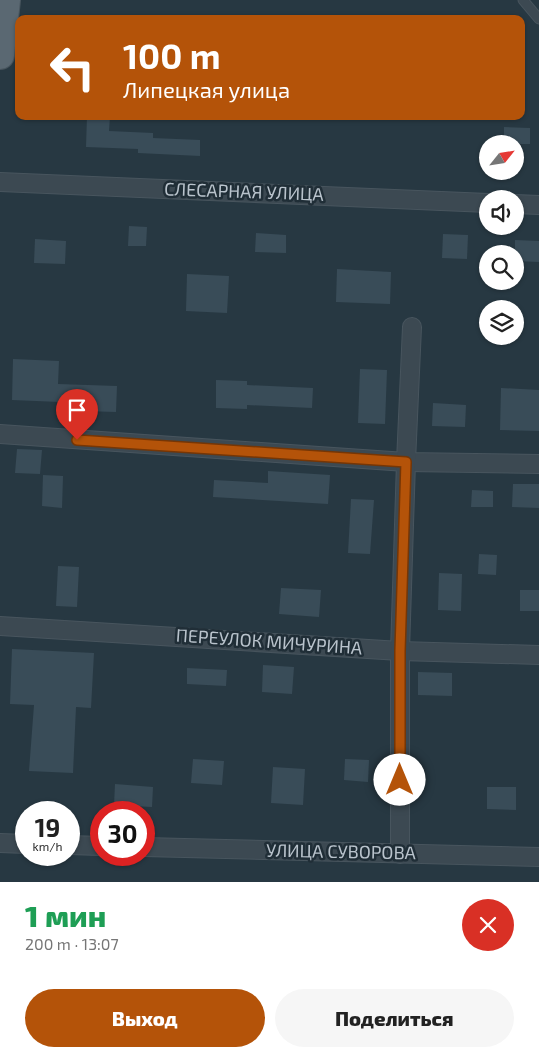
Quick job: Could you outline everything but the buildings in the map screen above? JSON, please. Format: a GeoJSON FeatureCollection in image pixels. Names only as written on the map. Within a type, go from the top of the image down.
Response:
{"type":"FeatureCollection","features":[{"type":"Feature","properties":{"kind":"main road"},"geometry":{"type":"LineString","coordinates":[[0,55],[6,0]]}},
{"type":"Feature","properties":{"kind":"street","name":"СЛЕСАРНАЯ УЛИЦА"},"geometry":{"type":"LineString","coordinates":[[0,182],[479,202]]}},
{"type":"Feature","properties":{"kind":"street"},"geometry":{"type":"LineString","coordinates":[[524,204],[539,205]]}},
{"type":"Feature","properties":{"kind":"street"},"geometry":{"type":"LineString","coordinates":[[400,854],[400,651],[412,327]]}},
{"type":"Feature","properties":{"kind":"street"},"geometry":{"type":"LineString","coordinates":[[0,434],[406,462],[539,464]]}},
{"type":"Feature","properties":{"kind":"street","name":"ПЕРЕУЛОК МИЧУРИНА"},"geometry":{"type":"LineString","coordinates":[[0,626],[400,651],[539,655]]}},
{"type":"Feature","properties":{"kind":"street"},"geometry":{"type":"LineString","coordinates":[[0,843],[15,844]]}},
{"type":"Feature","properties":{"kind":"street","name":"УЛИЦА СУВОРОВА"},"geometry":{"type":"LineString","coordinates":[[155,847],[539,857]]}},
{"type":"Feature","properties":{"kind":"lane"},"geometry":{"type":"LineString","coordinates":[[523,0],[539,19]]}},
{"type":"Feature","properties":{"kind":"route"},"geometry":{"type":"LineString","coordinates":[[77,440],[406,462],[400,651],[400,780]]}}]}
